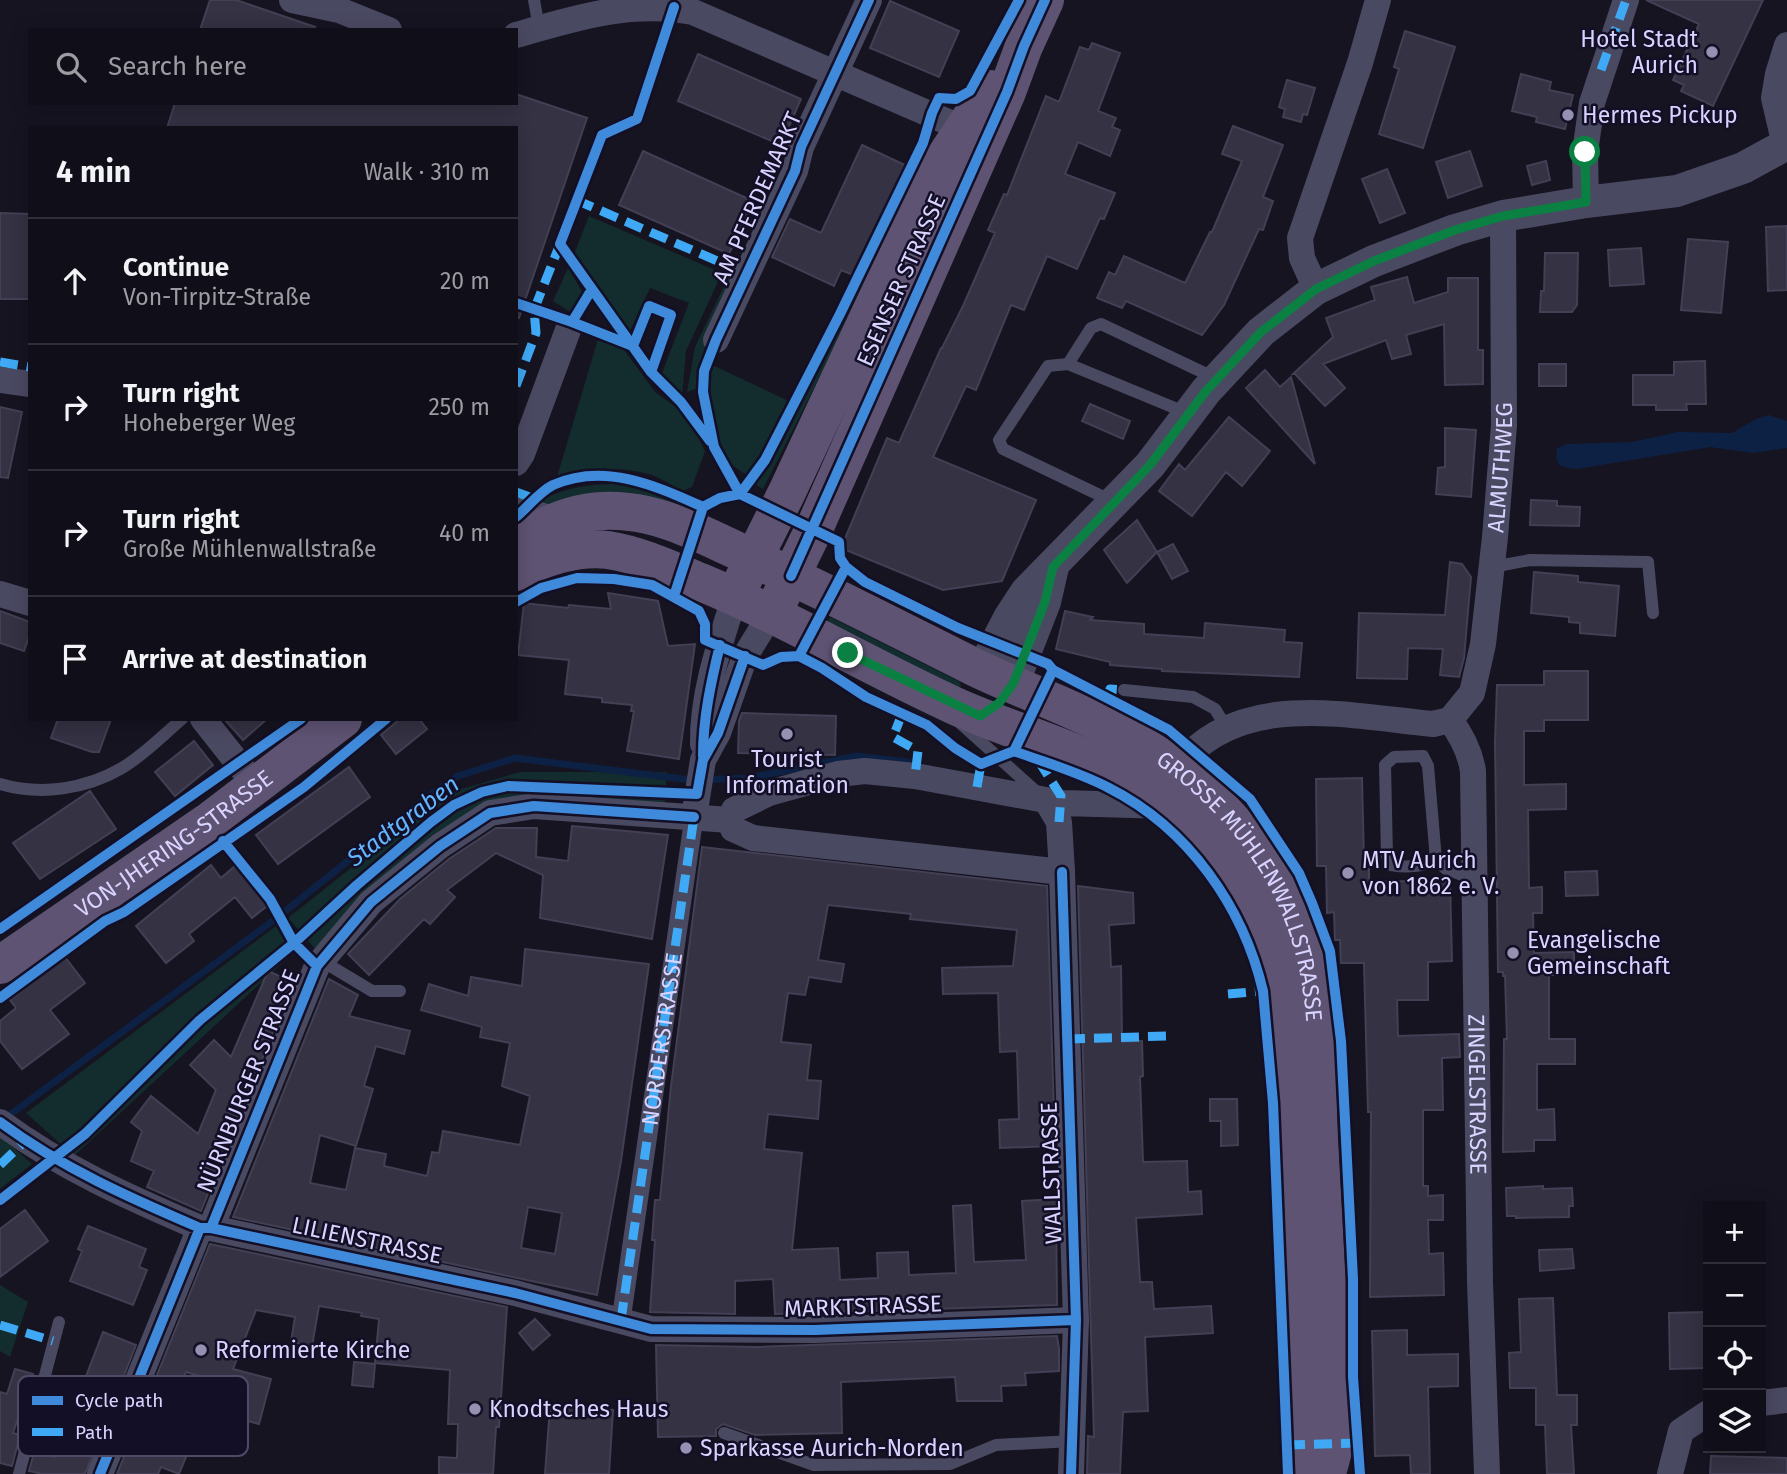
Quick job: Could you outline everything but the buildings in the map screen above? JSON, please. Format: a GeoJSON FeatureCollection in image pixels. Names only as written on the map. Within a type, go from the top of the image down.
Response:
{"type":"FeatureCollection","features":[{"type":"Feature","properties":{"kind":"main road","name":"ESENSER STRASSE"},"geometry":{"type":"LineString","coordinates":[[771,614],[792,576],[975,134],[1024,46],[1045,0]]}},
{"type":"Feature","properties":{"kind":"main road","name":"ESENSER STRASSE"},"geometry":{"type":"LineString","coordinates":[[736,596],[939,166],[975,134]]}},
{"type":"Feature","properties":{"kind":"main road"},"geometry":{"type":"LineString","coordinates":[[518,541],[555,520],[608,511],[648,516],[694,531],[752,558]]}},
{"type":"Feature","properties":{"kind":"main road"},"geometry":{"type":"LineString","coordinates":[[518,571],[558,555],[605,550],[648,561],[736,596]]}},
{"type":"Feature","properties":{"kind":"main road","name":"GROSSE MÜHLENWALLSTRASSE"},"geometry":{"type":"LineString","coordinates":[[752,558],[1140,744],[1177,768],[1232,820],[1280,890],[1294,923],[1307,967],[1316,1019],[1304,1114],[1315,1345],[1335,1443],[1327,1474]]}},
{"type":"Feature","properties":{"kind":"main road","name":"GROSSE MÜHLENWALLSTRASSE"},"geometry":{"type":"LineString","coordinates":[[736,596],[967,711],[1096,761],[1133,781],[1167,806],[1200,836],[1235,883],[1267,950],[1280,992],[1286,1038],[1304,1114]]}},
{"type":"Feature","properties":{"kind":"main road"},"geometry":{"type":"LineString","coordinates":[[967,711],[978,694],[997,677]]}},
{"type":"Feature","properties":{"kind":"main road","name":"VON-JHERING-STRASSE"},"geometry":{"type":"LineString","coordinates":[[0,965],[257,787],[340,721]]}},
{"type":"Feature","properties":{"kind":"main road","name":"GROSSE MÜHLENWALLSTRASSE"},"geometry":{"type":"LineString","coordinates":[[1313,1474],[1303,1443],[1315,1345]]}},
{"type":"Feature","properties":{"kind":"street"},"geometry":{"type":"LineString","coordinates":[[292,0],[340,10],[384,28]]}},
{"type":"Feature","properties":{"kind":"street","name":"AM PFERDEMARKT"},"geometry":{"type":"LineString","coordinates":[[716,340],[795,171],[801,147],[869,0]]}},
{"type":"Feature","properties":{"kind":"street"},"geometry":{"type":"LineString","coordinates":[[1316,289],[1302,258],[1300,238],[1360,63],[1378,0]]}},
{"type":"Feature","properties":{"kind":"street"},"geometry":{"type":"LineString","coordinates":[[1586,202],[1585,152],[1590,115],[1601,70],[1626,0]]}},
{"type":"Feature","properties":{"kind":"street"},"geometry":{"type":"LineString","coordinates":[[528,31],[620,4],[693,12],[975,134]]}},
{"type":"Feature","properties":{"kind":"street"},"geometry":{"type":"LineString","coordinates":[[997,677],[1009,618],[1026,592],[1150,465],[1217,379],[1261,332],[1316,289],[1374,261],[1455,230],[1503,216],[1676,191],[1743,168],[1786,144],[1774,98],[1787,45]]}},
{"type":"Feature","properties":{"kind":"street","name":"ALMUTHWEG"},"geometry":{"type":"LineString","coordinates":[[1454,716],[1472,693],[1483,644],[1492,567],[1504,425],[1503,216]]}},
{"type":"Feature","properties":{"kind":"street"},"geometry":{"type":"LineString","coordinates":[[518,460],[568,330]]}},
{"type":"Feature","properties":{"kind":"street"},"geometry":{"type":"LineString","coordinates":[[0,380],[28,384]]}},
{"type":"Feature","properties":{"kind":"street"},"geometry":{"type":"LineString","coordinates":[[518,508],[555,520]]}},
{"type":"Feature","properties":{"kind":"street"},"geometry":{"type":"LineString","coordinates":[[0,594],[28,602]]}},
{"type":"Feature","properties":{"kind":"street","name":"NORDERSTRASSE"},"geometry":{"type":"LineString","coordinates":[[621,1321],[703,762],[703,735],[709,693],[720,645],[736,596]]}},
{"type":"Feature","properties":{"kind":"street","name":"NORDERSTRASSE"},"geometry":{"type":"LineString","coordinates":[[703,762],[718,733],[745,656],[771,614]]}},
{"type":"Feature","properties":{"kind":"street"},"geometry":{"type":"LineString","coordinates":[[1177,768],[1191,749],[1226,727],[1262,717],[1302,712],[1433,724],[1454,716]]}},
{"type":"Feature","properties":{"kind":"street","name":"ZINGELSTRASSE"},"geometry":{"type":"LineString","coordinates":[[1454,716],[1471,758],[1480,1282],[1487,1474]]}},
{"type":"Feature","properties":{"kind":"street"},"geometry":{"type":"LineString","coordinates":[[205,721],[257,787]]}},
{"type":"Feature","properties":{"kind":"street"},"geometry":{"type":"LineString","coordinates":[[1062,872],[753,838],[733,830],[730,820],[734,810],[769,793],[838,774],[864,771],[915,776],[1046,800],[1132,807],[1167,806]]}},
{"type":"Feature","properties":{"kind":"street","name":"WALLSTRASSE"},"geometry":{"type":"LineString","coordinates":[[1046,800],[1059,822],[1062,872],[1076,1320],[1071,1474]]}},
{"type":"Feature","properties":{"kind":"street","name":"NÜRNBURGER STRASSE"},"geometry":{"type":"LineString","coordinates":[[142,1376],[317,966],[371,902],[440,846],[490,813],[534,806],[695,806],[730,820]]}},
{"type":"Feature","properties":{"kind":"street","name":"LILIENSTRASSE"},"geometry":{"type":"LineString","coordinates":[[0,1122],[25,1141],[84,1175],[206,1228],[515,1293],[621,1321]]}},
{"type":"Feature","properties":{"kind":"street","name":"MARKTSTRASSE"},"geometry":{"type":"LineString","coordinates":[[621,1321],[651,1329],[815,1330],[1076,1320]]}},
{"type":"Feature","properties":{"kind":"street"},"geometry":{"type":"LineString","coordinates":[[1766,1402],[1787,1400]]}},
{"type":"Feature","properties":{"kind":"street"},"geometry":{"type":"LineString","coordinates":[[1670,1474],[1681,1431],[1703,1416]]}},
{"type":"Feature","properties":{"kind":"street","name":"NÜRNBURGER STRASSE"},"geometry":{"type":"LineString","coordinates":[[100,1474],[108,1456]]}},
{"type":"Feature","properties":{"kind":"lane"},"geometry":{"type":"LineString","coordinates":[[528,31],[534,0]]}},
{"type":"Feature","properties":{"kind":"lane"},"geometry":{"type":"LineString","coordinates":[[1068,364],[1091,328],[1101,324],[1217,379]]}},
{"type":"Feature","properties":{"kind":"lane"},"geometry":{"type":"LineString","coordinates":[[1115,502],[1003,449],[999,440],[1048,366],[1068,364],[1188,414]]}},
{"type":"Feature","properties":{"kind":"lane"},"geometry":{"type":"LineString","coordinates":[[1492,567],[1530,560],[1648,562],[1653,613]]}},
{"type":"Feature","properties":{"kind":"lane"},"geometry":{"type":"LineString","coordinates":[[1124,690],[1193,697],[1215,709],[1226,727]]}},
{"type":"Feature","properties":{"kind":"lane"},"geometry":{"type":"LineString","coordinates":[[967,711],[955,716],[961,726],[1000,757],[1046,800]]}},
{"type":"Feature","properties":{"kind":"lane"},"geometry":{"type":"LineString","coordinates":[[0,784],[18,789],[53,789],[92,783],[125,766],[181,721]]}},
{"type":"Feature","properties":{"kind":"lane"},"geometry":{"type":"LineString","coordinates":[[1436,860],[1425,866],[1401,867],[1391,864],[1387,856],[1385,765],[1394,757],[1423,756],[1428,766],[1436,860],[1446,869],[1475,880]]}},
{"type":"Feature","properties":{"kind":"lane"},"geometry":{"type":"LineString","coordinates":[[322,961],[372,991],[400,991]]}},
{"type":"Feature","properties":{"kind":"lane"},"geometry":{"type":"LineString","coordinates":[[45,1376],[59,1322]]}},
{"type":"Feature","properties":{"kind":"lane"},"geometry":{"type":"LineString","coordinates":[[724,1433],[814,1465],[950,1464],[996,1445],[1073,1441]]}},
{"type":"Feature","properties":{"kind":"lane"},"geometry":{"type":"LineString","coordinates":[[19,1474],[24,1456]]}},
{"type":"Feature","properties":{"kind":"green space"},"geometry":{"type":"Polygon","coordinates":[[[925,146],[916,180],[887,229],[850,317],[763,489],[752,482],[771,457],[925,146]]]}},
{"type":"Feature","properties":{"kind":"green space"},"geometry":{"type":"Polygon","coordinates":[[[589,216],[722,273],[686,351],[682,397],[660,378],[689,303],[650,288],[629,333],[573,257],[589,216]]]}},
{"type":"Feature","properties":{"kind":"green space"},"geometry":{"type":"Polygon","coordinates":[[[568,268],[583,293],[572,313],[553,301],[568,268]]]}},
{"type":"Feature","properties":{"kind":"green space"},"geometry":{"type":"Polygon","coordinates":[[[732,269],[736,270],[700,368],[698,388],[687,392],[695,347],[732,269]]]}},
{"type":"Feature","properties":{"kind":"green space"},"geometry":{"type":"Polygon","coordinates":[[[598,339],[622,347],[655,392],[687,415],[705,451],[692,487],[683,491],[653,475],[614,469],[557,477],[598,339]]]}},
{"type":"Feature","properties":{"kind":"green space"},"geometry":{"type":"Polygon","coordinates":[[[710,364],[793,403],[759,465],[745,474],[729,463],[717,443],[706,381],[710,364]]]}},
{"type":"Feature","properties":{"kind":"green space"},"geometry":{"type":"Polygon","coordinates":[[[624,484],[638,486],[684,506],[684,513],[553,508],[536,504],[557,493],[578,487],[624,484]]]}},
{"type":"Feature","properties":{"kind":"green space"},"geometry":{"type":"Polygon","coordinates":[[[830,617],[960,682],[961,686],[958,688],[823,629],[830,617]]]}},
{"type":"Feature","properties":{"kind":"green space"},"geometry":{"type":"Polygon","coordinates":[[[520,772],[667,772],[664,810],[523,797],[318,952],[288,918],[444,794],[520,772]]]}},
{"type":"Feature","properties":{"kind":"green space"},"geometry":{"type":"Polygon","coordinates":[[[276,926],[292,954],[74,1156],[26,1113],[276,926]]]}},
{"type":"Feature","properties":{"kind":"green space"},"geometry":{"type":"Polygon","coordinates":[[[0,1135],[32,1164],[0,1189],[0,1135]]]}},
{"type":"Feature","properties":{"kind":"green space"},"geometry":{"type":"Polygon","coordinates":[[[0,1285],[28,1302],[10,1357],[0,1351],[0,1285]]]}},
{"type":"Feature","properties":{"kind":"water"},"geometry":{"type":"Polygon","coordinates":[[[1769,415],[1787,421],[1787,448],[1753,453],[1710,447],[1577,469],[1563,467],[1557,459],[1557,448],[1567,444],[1632,442],[1678,432],[1732,433],[1769,415]]]}},
{"type":"Feature","properties":{"kind":"waterway","name":"Stadtgraben"},"geometry":{"type":"LineString","coordinates":[[284,912],[429,796],[458,776],[515,758],[691,780],[749,778],[857,756],[908,762]]}},
{"type":"Feature","properties":{"kind":"waterway","name":"Stadtgraben"},"geometry":{"type":"LineString","coordinates":[[4,1119],[274,920]]}},
{"type":"Feature","properties":{"kind":"marked path"},"geometry":{"type":"LineString","coordinates":[[1601,70],[1626,0]]}},
{"type":"Feature","properties":{"kind":"marked path"},"geometry":{"type":"LineString","coordinates":[[576,200],[729,266]]}},
{"type":"Feature","properties":{"kind":"marked path"},"geometry":{"type":"LineString","coordinates":[[518,381],[536,333],[534,310],[560,244]]}},
{"type":"Feature","properties":{"kind":"marked path"},"geometry":{"type":"LineString","coordinates":[[0,362],[28,367]]}},
{"type":"Feature","properties":{"kind":"marked path"},"geometry":{"type":"LineString","coordinates":[[518,493],[535,499]]}},
{"type":"Feature","properties":{"kind":"marked path"},"geometry":{"type":"LineString","coordinates":[[1105,699],[1110,689],[1124,690]]}},
{"type":"Feature","properties":{"kind":"marked path"},"geometry":{"type":"LineString","coordinates":[[902,714],[893,737],[918,751],[915,776]]}},
{"type":"Feature","properties":{"kind":"marked path"},"geometry":{"type":"LineString","coordinates":[[1038,760],[1061,796],[1059,822]]}},
{"type":"Feature","properties":{"kind":"marked path"},"geometry":{"type":"LineString","coordinates":[[977,787],[981,764]]}},
{"type":"Feature","properties":{"kind":"marked path"},"geometry":{"type":"LineString","coordinates":[[621,1320],[694,817]]}},
{"type":"Feature","properties":{"kind":"marked path"},"geometry":{"type":"LineString","coordinates":[[1228,994],[1263,991]]}},
{"type":"Feature","properties":{"kind":"marked path"},"geometry":{"type":"LineString","coordinates":[[1067,1039],[1169,1036]]}},
{"type":"Feature","properties":{"kind":"marked path"},"geometry":{"type":"LineString","coordinates":[[0,1165],[25,1141]]}},
{"type":"Feature","properties":{"kind":"marked path"},"geometry":{"type":"LineString","coordinates":[[0,1325],[53,1341]]}},
{"type":"Feature","properties":{"kind":"marked path"},"geometry":{"type":"LineString","coordinates":[[1287,1445],[1358,1443]]}},
{"type":"Feature","properties":{"kind":"cycle path"},"geometry":{"type":"LineString","coordinates":[[869,0],[801,147],[795,171],[704,371],[703,392],[714,447],[740,494],[839,542],[840,558],[846,567],[865,582],[958,628],[1048,664],[1053,670],[1169,730],[1250,799],[1299,873],[1330,951],[1341,1041],[1353,1279],[1353,1377],[1360,1474]]}},
{"type":"Feature","properties":{"kind":"cycle path"},"geometry":{"type":"LineString","coordinates":[[674,596],[703,507],[720,498],[740,494],[765,460],[923,143],[939,98],[956,99],[970,91],[1019,0]]}},
{"type":"Feature","properties":{"kind":"cycle path"},"geometry":{"type":"LineString","coordinates":[[791,576],[1007,92],[1045,0]]}},
{"type":"Feature","properties":{"kind":"cycle path"},"geometry":{"type":"LineString","coordinates":[[674,7],[637,119],[602,135],[560,244],[651,372],[681,402],[710,441]]}},
{"type":"Feature","properties":{"kind":"cycle path"},"geometry":{"type":"LineString","coordinates":[[518,304],[572,322],[592,289]]}},
{"type":"Feature","properties":{"kind":"cycle path"},"geometry":{"type":"LineString","coordinates":[[572,322],[633,346],[649,306],[671,315],[651,372]]}},
{"type":"Feature","properties":{"kind":"cycle path"},"geometry":{"type":"LineString","coordinates":[[518,515],[553,485],[572,478],[592,476],[611,476],[649,485],[703,507]]}},
{"type":"Feature","properties":{"kind":"cycle path"},"geometry":{"type":"LineString","coordinates":[[799,656],[846,567]]}},
{"type":"Feature","properties":{"kind":"cycle path"},"geometry":{"type":"LineString","coordinates":[[518,601],[541,588],[577,578],[614,579],[652,585],[699,611],[705,624],[705,640],[763,665],[781,657],[799,656],[866,697],[927,725],[955,748],[981,764],[1014,751],[1086,777],[1137,805],[1187,847],[1208,873],[1242,929],[1263,991],[1273,1103],[1288,1474]]}},
{"type":"Feature","properties":{"kind":"cycle path"},"geometry":{"type":"LineString","coordinates":[[703,756],[706,714],[720,645]]}},
{"type":"Feature","properties":{"kind":"cycle path"},"geometry":{"type":"LineString","coordinates":[[0,1200],[85,1134],[200,1020],[454,805],[482,792],[508,786],[697,794],[703,760],[718,733],[745,656]]}},
{"type":"Feature","properties":{"kind":"cycle path"},"geometry":{"type":"LineString","coordinates":[[1014,751],[1053,670]]}},
{"type":"Feature","properties":{"kind":"cycle path"},"geometry":{"type":"LineString","coordinates":[[0,929],[298,721]]}},
{"type":"Feature","properties":{"kind":"cycle path"},"geometry":{"type":"LineString","coordinates":[[0,998],[105,921],[124,912],[304,787],[384,721]]}},
{"type":"Feature","properties":{"kind":"cycle path"},"geometry":{"type":"LineString","coordinates":[[211,1228],[317,966],[371,902],[440,846],[490,813],[534,806],[694,817]]}},
{"type":"Feature","properties":{"kind":"cycle path"},"geometry":{"type":"LineString","coordinates":[[223,841],[270,899],[294,943],[317,966]]}},
{"type":"Feature","properties":{"kind":"cycle path"},"geometry":{"type":"LineString","coordinates":[[1062,872],[1076,1320],[1071,1474]]}},
{"type":"Feature","properties":{"kind":"cycle path"},"geometry":{"type":"LineString","coordinates":[[0,1122],[72,1168],[200,1228],[211,1228],[515,1293],[651,1329],[815,1330],[1076,1320]]}},
{"type":"Feature","properties":{"kind":"cycle path"},"geometry":{"type":"LineString","coordinates":[[140,1376],[200,1228]]}},
{"type":"Feature","properties":{"kind":"cycle path"},"geometry":{"type":"LineString","coordinates":[[100,1474],[107,1456]]}},
{"type":"Feature","properties":{"kind":"place","name":"Hotel Stadt Aurich"},"geometry":{"type":"Point","coordinates":[1712,52]}},
{"type":"Feature","properties":{"kind":"place","name":"Hermes Pickup"},"geometry":{"type":"Point","coordinates":[1568,115]}},
{"type":"Feature","properties":{"kind":"place","name":"Tourist Information"},"geometry":{"type":"Point","coordinates":[787,734]}},
{"type":"Feature","properties":{"kind":"place","name":"MTV Aurich von 1862 e. V."},"geometry":{"type":"Point","coordinates":[1348,873]}},
{"type":"Feature","properties":{"kind":"place","name":"Evangelische Gemeinschaft"},"geometry":{"type":"Point","coordinates":[1513,953]}},
{"type":"Feature","properties":{"kind":"place","name":"Reformierte Kirche"},"geometry":{"type":"Point","coordinates":[201,1350]}},
{"type":"Feature","properties":{"kind":"place","name":"Knodtsches Haus"},"geometry":{"type":"Point","coordinates":[475,1409]}},
{"type":"Feature","properties":{"kind":"place","name":"Sparkasse Aurich-Norden"},"geometry":{"type":"Point","coordinates":[686,1448]}},
{"type":"Feature","properties":{"kind":"route"},"geometry":{"type":"LineString","coordinates":[[848,653],[980,716],[999,703],[1013,684],[1045,602],[1053,567],[1150,465],[1206,391],[1261,332],[1316,289],[1374,261],[1455,230],[1503,216],[1586,202],[1585,152]]}}]}
